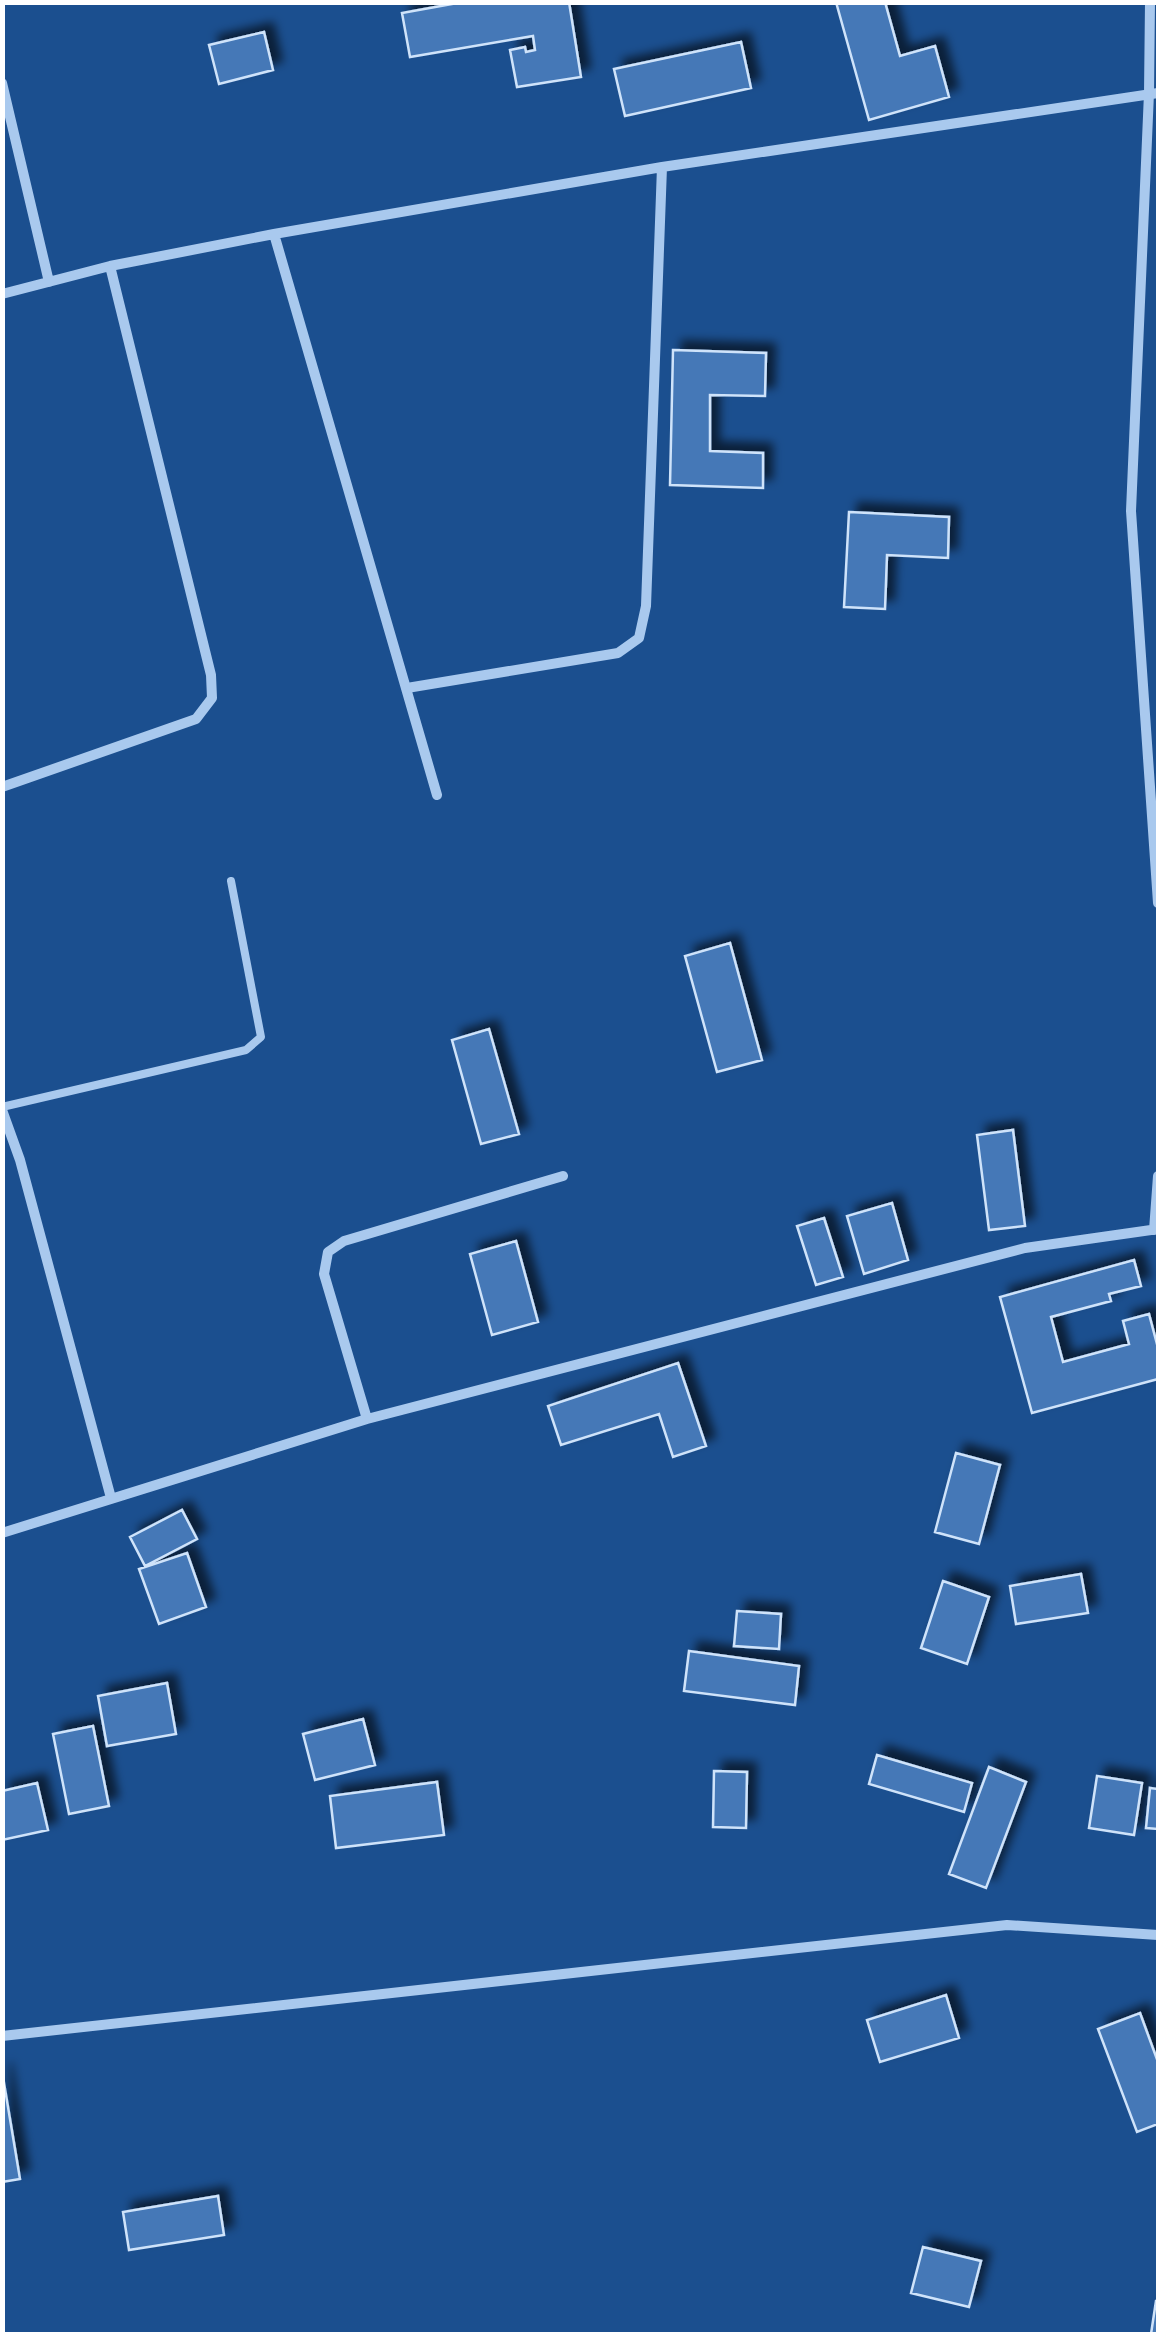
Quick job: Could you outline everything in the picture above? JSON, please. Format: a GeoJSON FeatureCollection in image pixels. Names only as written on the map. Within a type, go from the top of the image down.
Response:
{"type":"FeatureCollection","features":[{"type":"Feature","properties":{"kind":"street"},"geometry":{"type":"LineString","coordinates":[[1150,2],[1154,93],[1130,510],[1158,903]]}},
{"type":"Feature","properties":{"kind":"street"},"geometry":{"type":"LineString","coordinates":[[2,83],[49,282]]}},
{"type":"Feature","properties":{"kind":"street"},"geometry":{"type":"LineString","coordinates":[[2,294],[110,266],[274,234],[662,167],[1154,93]]}},
{"type":"Feature","properties":{"kind":"street"},"geometry":{"type":"LineString","coordinates":[[407,688],[618,653],[639,638],[646,606],[662,167]]}},
{"type":"Feature","properties":{"kind":"street"},"geometry":{"type":"LineString","coordinates":[[274,234],[438,795]]}},
{"type":"Feature","properties":{"kind":"street"},"geometry":{"type":"LineString","coordinates":[[2,787],[196,719],[212,698],[211,676],[110,266]]}},
{"type":"Feature","properties":{"kind":"street"},"geometry":{"type":"LineString","coordinates":[[2,1108],[20,1160],[111,1498]]}},
{"type":"Feature","properties":{"kind":"street"},"geometry":{"type":"LineString","coordinates":[[367,1420],[324,1274],[328,1252],[344,1241],[563,1176]]}},
{"type":"Feature","properties":{"kind":"street"},"geometry":{"type":"LineString","coordinates":[[2,1534],[367,1420],[1025,1248],[1156,1230],[1158,1176]]}},
{"type":"Feature","properties":{"kind":"street"},"geometry":{"type":"LineString","coordinates":[[2,2036],[1007,1925],[1158,1934]]}},
{"type":"Feature","properties":{"kind":"lane"},"geometry":{"type":"LineString","coordinates":[[2,1108],[246,1050],[261,1036],[232,881]]}},
{"type":"Feature","properties":{"kind":"building"},"geometry":{"type":"Polygon","coordinates":[[[463,2],[569,2],[581,77],[517,87],[510,50],[535,50],[533,36],[410,57],[402,13],[463,2]]]}},
{"type":"Feature","properties":{"kind":"building"},"geometry":{"type":"Polygon","coordinates":[[[836,2],[885,2],[900,56],[935,46],[949,97],[869,120],[836,2]]]}},
{"type":"Feature","properties":{"kind":"building"},"geometry":{"type":"Polygon","coordinates":[[[264,32],[273,70],[219,84],[209,45],[264,32]]]}},
{"type":"Feature","properties":{"kind":"building"},"geometry":{"type":"Polygon","coordinates":[[[741,42],[751,88],[625,116],[614,69],[741,42]]]}},
{"type":"Feature","properties":{"kind":"building"},"geometry":{"type":"Polygon","coordinates":[[[673,350],[766,353],[765,396],[710,395],[710,451],[763,453],[763,488],[670,485],[673,350]]]}},
{"type":"Feature","properties":{"kind":"building"},"geometry":{"type":"Polygon","coordinates":[[[849,512],[949,517],[948,558],[887,555],[885,609],[844,607],[849,512]]]}},
{"type":"Feature","properties":{"kind":"building"},"geometry":{"type":"Polygon","coordinates":[[[730,943],[762,1060],[717,1072],[685,956],[730,943]]]}},
{"type":"Feature","properties":{"kind":"building"},"geometry":{"type":"Polygon","coordinates":[[[489,1029],[519,1134],[481,1144],[452,1040],[489,1029]]]}},
{"type":"Feature","properties":{"kind":"building"},"geometry":{"type":"Polygon","coordinates":[[[1013,1130],[1025,1226],[989,1230],[977,1135],[1013,1130]]]}},
{"type":"Feature","properties":{"kind":"building"},"geometry":{"type":"Polygon","coordinates":[[[892,1203],[908,1260],[864,1274],[847,1216],[892,1203]]]}},
{"type":"Feature","properties":{"kind":"building"},"geometry":{"type":"Polygon","coordinates":[[[824,1218],[843,1277],[816,1285],[797,1226],[824,1218]]]}},
{"type":"Feature","properties":{"kind":"building"},"geometry":{"type":"Polygon","coordinates":[[[516,1241],[538,1322],[492,1335],[470,1254],[516,1241]]]}},
{"type":"Feature","properties":{"kind":"building"},"geometry":{"type":"Polygon","coordinates":[[[1134,1260],[1141,1286],[1109,1294],[1111,1301],[1051,1317],[1063,1362],[1129,1344],[1123,1321],[1149,1314],[1158,1348],[1158,1379],[1032,1413],[1000,1297],[1134,1260]]]}},
{"type":"Feature","properties":{"kind":"building"},"geometry":{"type":"Polygon","coordinates":[[[678,1363],[706,1446],[673,1457],[659,1414],[561,1445],[548,1406],[678,1363]]]}},
{"type":"Feature","properties":{"kind":"building"},"geometry":{"type":"Polygon","coordinates":[[[956,1453],[1000,1465],[979,1544],[935,1532],[956,1453]]]}},
{"type":"Feature","properties":{"kind":"building"},"geometry":{"type":"Polygon","coordinates":[[[182,1510],[197,1539],[145,1566],[130,1537],[182,1510]]]}},
{"type":"Feature","properties":{"kind":"building"},"geometry":{"type":"Polygon","coordinates":[[[187,1553],[206,1607],[159,1624],[139,1569],[187,1553]]]}},
{"type":"Feature","properties":{"kind":"building"},"geometry":{"type":"Polygon","coordinates":[[[1081,1574],[1088,1613],[1016,1624],[1010,1586],[1081,1574]]]}},
{"type":"Feature","properties":{"kind":"building"},"geometry":{"type":"Polygon","coordinates":[[[943,1581],[989,1597],[967,1664],[921,1648],[943,1581]]]}},
{"type":"Feature","properties":{"kind":"building"},"geometry":{"type":"Polygon","coordinates":[[[737,1611],[781,1614],[779,1649],[734,1646],[737,1611]]]}},
{"type":"Feature","properties":{"kind":"building"},"geometry":{"type":"Polygon","coordinates":[[[689,1651],[799,1666],[795,1705],[684,1691],[689,1651]]]}},
{"type":"Feature","properties":{"kind":"building"},"geometry":{"type":"Polygon","coordinates":[[[167,1683],[176,1734],[107,1746],[98,1696],[167,1683]]]}},
{"type":"Feature","properties":{"kind":"building"},"geometry":{"type":"Polygon","coordinates":[[[363,1719],[375,1765],[315,1780],[303,1734],[363,1719]]]}},
{"type":"Feature","properties":{"kind":"building"},"geometry":{"type":"Polygon","coordinates":[[[93,1726],[109,1806],[69,1814],[53,1734],[93,1726]]]}},
{"type":"Feature","properties":{"kind":"building"},"geometry":{"type":"Polygon","coordinates":[[[877,1755],[972,1783],[964,1812],[869,1784],[877,1755]]]}},
{"type":"Feature","properties":{"kind":"building"},"geometry":{"type":"Polygon","coordinates":[[[989,1767],[1026,1782],[986,1888],[949,1874],[989,1767]]]}},
{"type":"Feature","properties":{"kind":"building"},"geometry":{"type":"Polygon","coordinates":[[[714,1771],[747,1772],[746,1828],[713,1827],[714,1771]]]}},
{"type":"Feature","properties":{"kind":"building"},"geometry":{"type":"Polygon","coordinates":[[[1097,1776],[1142,1783],[1134,1835],[1089,1828],[1097,1776]]]}},
{"type":"Feature","properties":{"kind":"building"},"geometry":{"type":"Polygon","coordinates":[[[437,1782],[444,1835],[336,1848],[330,1796],[437,1782]]]}},
{"type":"Feature","properties":{"kind":"building"},"geometry":{"type":"Polygon","coordinates":[[[37,1783],[48,1830],[2,1840],[2,1791],[37,1783]]]}},
{"type":"Feature","properties":{"kind":"building"},"geometry":{"type":"Polygon","coordinates":[[[1150,1788],[1158,1789],[1158,1829],[1146,1828],[1150,1788]]]}},
{"type":"Feature","properties":{"kind":"building"},"geometry":{"type":"Polygon","coordinates":[[[946,1995],[959,2038],[880,2062],[867,2020],[946,1995]]]}},
{"type":"Feature","properties":{"kind":"building"},"geometry":{"type":"Polygon","coordinates":[[[1140,2013],[1158,2062],[1158,2124],[1137,2132],[1098,2029],[1140,2013]]]}},
{"type":"Feature","properties":{"kind":"building"},"geometry":{"type":"Polygon","coordinates":[[[2,2071],[20,2179],[2,2182],[2,2071]]]}},
{"type":"Feature","properties":{"kind":"building"},"geometry":{"type":"Polygon","coordinates":[[[218,2196],[224,2235],[129,2250],[123,2212],[218,2196]]]}},
{"type":"Feature","properties":{"kind":"building"},"geometry":{"type":"Polygon","coordinates":[[[923,2247],[981,2261],[969,2307],[911,2293],[923,2247]]]}},
{"type":"Feature","properties":{"kind":"building"},"geometry":{"type":"Polygon","coordinates":[[[1156,2301],[1158,2334],[1151,2334],[1156,2301]]]}}]}
